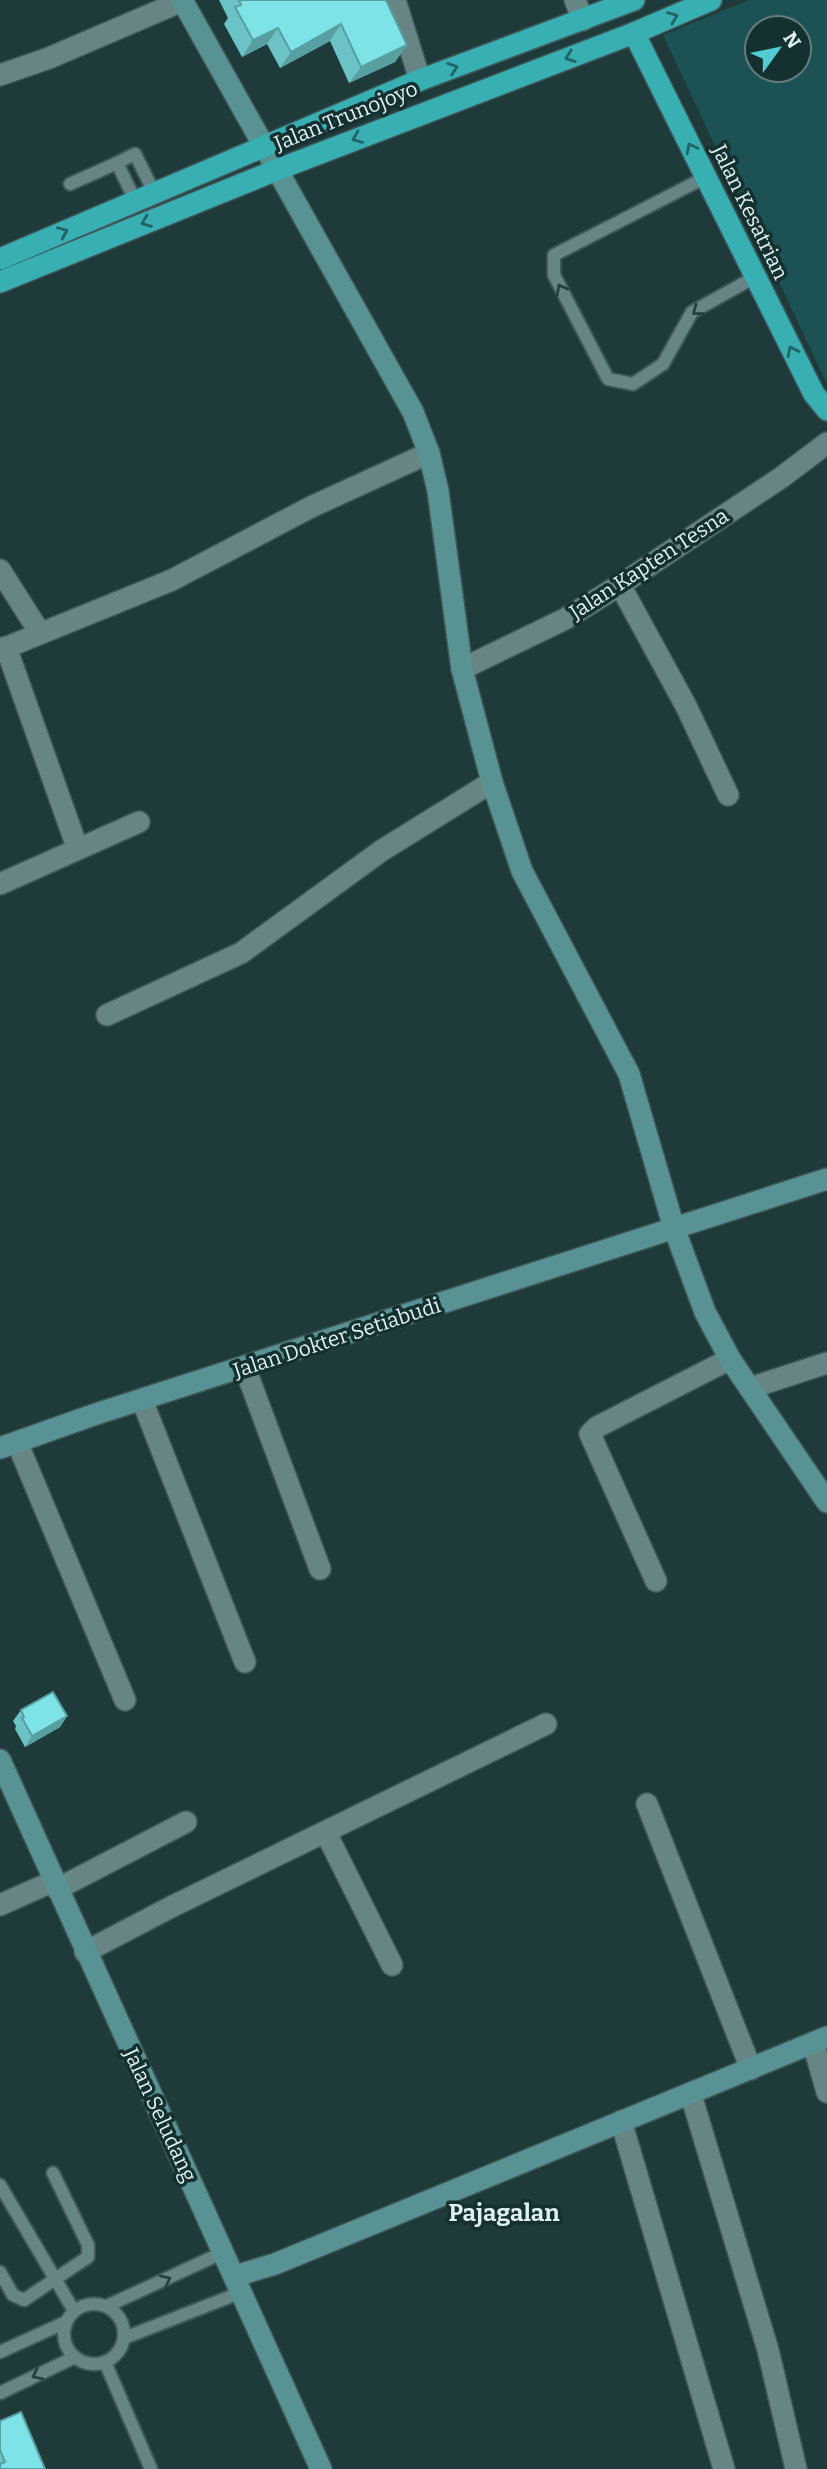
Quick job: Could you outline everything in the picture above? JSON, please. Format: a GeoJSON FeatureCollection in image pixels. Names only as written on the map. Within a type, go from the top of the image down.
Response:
{"type":"FeatureCollection","features":[{"type":"Feature","properties":{"kind":"highway","name":"Jalan Trunojoyo"},"geometry":{"type":"LineString","coordinates":[[6,280],[36,256],[146,198],[579,10],[634,0]]}},
{"type":"Feature","properties":{"kind":"highway","name":"Jalan Trunojoyo"},"geometry":{"type":"LineString","coordinates":[[2,258],[36,256],[278,169],[634,33],[711,0]]}},
{"type":"Feature","properties":{"kind":"highway","name":"Jalan Kesatrian"},"geometry":{"type":"LineString","coordinates":[[634,33],[814,394],[827,410]]}},
{"type":"Feature","properties":{"kind":"highway"},"geometry":{"type":"LineString","coordinates":[[2,258],[6,280]]}},
{"type":"Feature","properties":{"kind":"street"},"geometry":{"type":"LineString","coordinates":[[0,75],[49,58],[182,0],[390,367],[429,453],[440,505],[462,669],[492,782],[522,871],[629,1074],[674,1228],[705,1312],[730,1359],[827,1502]]}},
{"type":"Feature","properties":{"kind":"street"},"geometry":{"type":"LineString","coordinates":[[395,0],[420,80]]}},
{"type":"Feature","properties":{"kind":"street","name":"Jalan Kapten Tesna"},"geometry":{"type":"LineString","coordinates":[[462,669],[565,619],[620,585],[782,477],[827,443]]}},
{"type":"Feature","properties":{"kind":"street"},"geometry":{"type":"LineString","coordinates":[[77,847],[3,649],[172,580],[311,507],[429,453]]}},
{"type":"Feature","properties":{"kind":"street"},"geometry":{"type":"LineString","coordinates":[[0,570],[40,633]]}},
{"type":"Feature","properties":{"kind":"street"},"geometry":{"type":"LineString","coordinates":[[620,585],[686,706],[728,795]]}},
{"type":"Feature","properties":{"kind":"street"},"geometry":{"type":"LineString","coordinates":[[107,1015],[241,953],[381,851],[492,782]]}},
{"type":"Feature","properties":{"kind":"street"},"geometry":{"type":"LineString","coordinates":[[0,884],[77,847],[139,822]]}},
{"type":"Feature","properties":{"kind":"street","name":"Jalan Dokter Setiabudi"},"geometry":{"type":"LineString","coordinates":[[8,1445],[142,1399],[827,1179]]}},
{"type":"Feature","properties":{"kind":"street"},"geometry":{"type":"LineString","coordinates":[[656,1581],[590,1434],[597,1427],[730,1359]]}},
{"type":"Feature","properties":{"kind":"street"},"geometry":{"type":"LineString","coordinates":[[750,1388],[827,1363]]}},
{"type":"Feature","properties":{"kind":"street"},"geometry":{"type":"LineString","coordinates":[[245,1368],[320,1569]]}},
{"type":"Feature","properties":{"kind":"street"},"geometry":{"type":"LineString","coordinates":[[142,1399],[245,1662]]}},
{"type":"Feature","properties":{"kind":"street"},"geometry":{"type":"LineString","coordinates":[[8,1445],[125,1700]]}},
{"type":"Feature","properties":{"kind":"street"},"geometry":{"type":"LineString","coordinates":[[85,1952],[173,1906],[546,1724]]}},
{"type":"Feature","properties":{"kind":"street","name":"Jalan Seludang"},"geometry":{"type":"LineString","coordinates":[[0,1760],[321,2469]]}},
{"type":"Feature","properties":{"kind":"street"},"geometry":{"type":"LineString","coordinates":[[647,1804],[751,2069]]}},
{"type":"Feature","properties":{"kind":"street"},"geometry":{"type":"LineString","coordinates":[[0,1905],[55,1885],[186,1822]]}},
{"type":"Feature","properties":{"kind":"street"},"geometry":{"type":"LineString","coordinates":[[326,1833],[392,1965]]}},
{"type":"Feature","properties":{"kind":"street"},"geometry":{"type":"LineString","coordinates":[[239,2284],[275,2264],[820,2040],[827,2092]]}},
{"type":"Feature","properties":{"kind":"street"},"geometry":{"type":"LineString","coordinates":[[691,2095],[768,2350],[796,2469]]}},
{"type":"Feature","properties":{"kind":"street"},"geometry":{"type":"LineString","coordinates":[[621,2121],[724,2469]]}},
{"type":"Feature","properties":{"kind":"lane"},"geometry":{"type":"LineString","coordinates":[[71,184],[135,154],[146,198]]}},
{"type":"Feature","properties":{"kind":"lane"},"geometry":{"type":"LineString","coordinates":[[117,163],[146,198]]}},
{"type":"Feature","properties":{"kind":"lane"},"geometry":{"type":"LineString","coordinates":[[706,177],[554,256],[554,275],[608,379],[633,384],[663,364],[692,312],[755,276]]}},
{"type":"Feature","properties":{"kind":"lane"},"geometry":{"type":"LineString","coordinates":[[0,2272],[19,2300],[88,2257],[90,2250],[53,2173]]}},
{"type":"Feature","properties":{"kind":"lane"},"geometry":{"type":"LineString","coordinates":[[0,2185],[74,2311]]}},
{"type":"Feature","properties":{"kind":"lane"},"geometry":{"type":"LineString","coordinates":[[0,2352],[66,2322],[74,2311],[90,2304],[107,2306],[224,2252]]}},
{"type":"Feature","properties":{"kind":"lane"},"geometry":{"type":"LineString","coordinates":[[124,2338],[239,2284]]}},
{"type":"Feature","properties":{"kind":"lane"},"geometry":{"type":"LineString","coordinates":[[66,2322],[65,2341],[75,2357],[89,2363],[105,2362],[118,2353],[124,2338],[121,2320],[107,2306]]}},
{"type":"Feature","properties":{"kind":"lane"},"geometry":{"type":"LineString","coordinates":[[0,2393],[75,2357]]}},
{"type":"Feature","properties":{"kind":"lane"},"geometry":{"type":"LineString","coordinates":[[105,2362],[151,2469]]}},
{"type":"Feature","properties":{"kind":"shaded area"},"geometry":{"type":"Polygon","coordinates":[[[749,0],[827,0],[827,384],[663,35],[749,0]]]}},
{"type":"Feature","properties":{"kind":"building"},"geometry":{"type":"Polygon","coordinates":[[[239,0],[386,0],[407,45],[361,67],[341,24],[291,52],[278,28],[253,40],[235,7],[241,5],[239,0]]]}},
{"type":"Feature","properties":{"kind":"building"},"geometry":{"type":"Polygon","coordinates":[[[53,1692],[67,1716],[32,1736],[22,1718],[24,1717],[21,1710],[53,1692]]]}},
{"type":"Feature","properties":{"kind":"building"},"geometry":{"type":"Polygon","coordinates":[[[21,2412],[45,2469],[0,2469],[0,2464],[5,2462],[0,2450],[0,2421],[21,2412]]]}},
{"type":"Feature","properties":{"kind":"district","name":"Pajagalan"},"geometry":{"type":"Point","coordinates":[504,2213]}}]}
